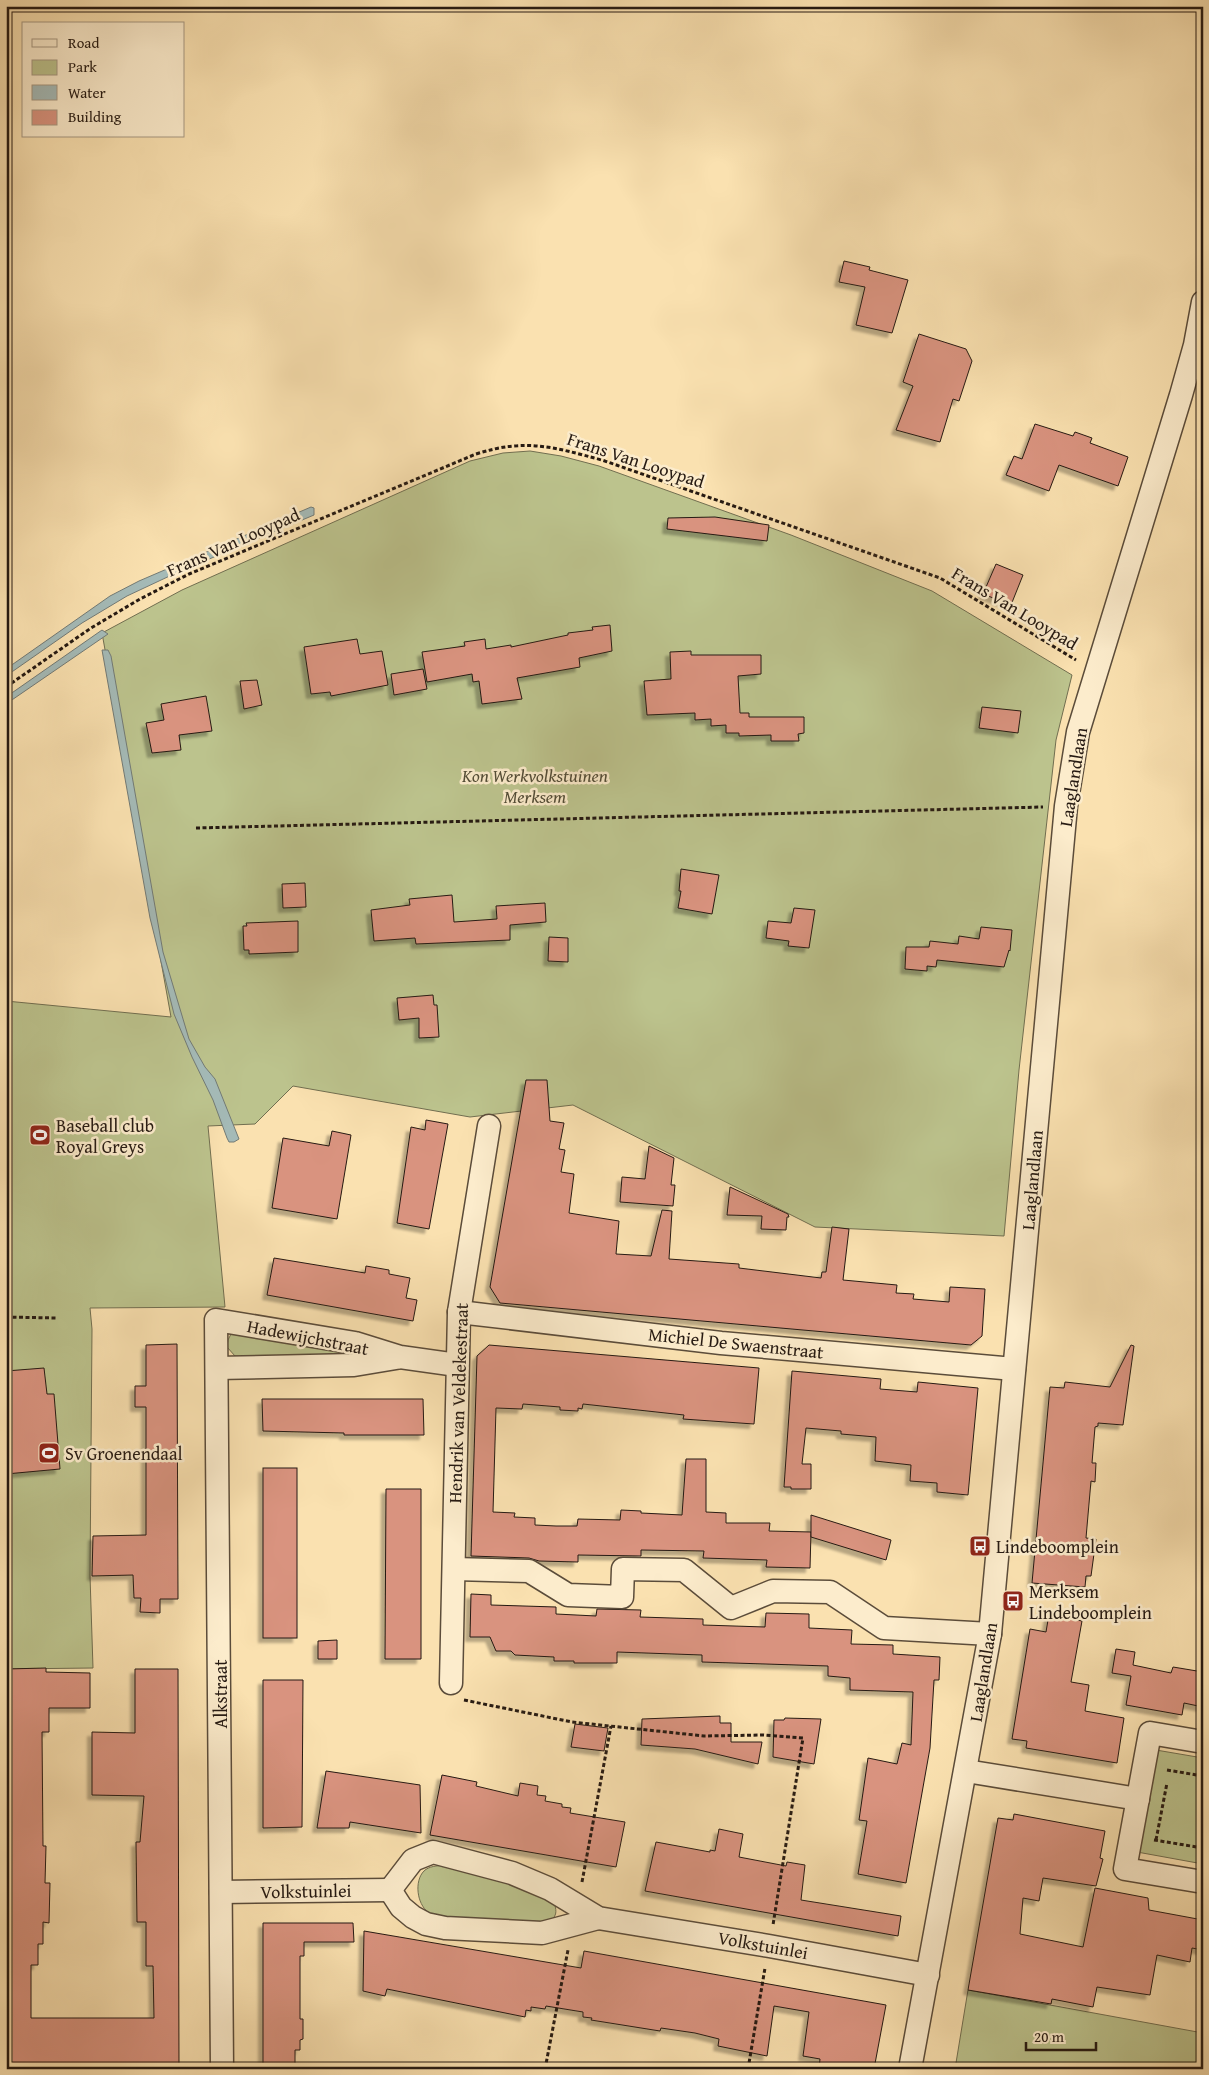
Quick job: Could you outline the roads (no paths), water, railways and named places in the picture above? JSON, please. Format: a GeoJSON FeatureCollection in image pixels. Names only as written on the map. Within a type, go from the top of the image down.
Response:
{"type":"FeatureCollection","features":[{"type":"Feature","properties":{"kind":"street","name":"Laaglandlaan"},"geometry":{"type":"LineString","coordinates":[[910,2069],[990,1634],[1066,806],[1078,732],[1181,395],[1195,345],[1203,302]]}},
{"type":"Feature","properties":{"kind":"street","name":"Hendrik van Veldekestraat"},"geometry":{"type":"LineString","coordinates":[[451,1683],[459,1312],[489,1126]]}},
{"type":"Feature","properties":{"kind":"street","name":"Michiel De Swaenstraat"},"geometry":{"type":"LineString","coordinates":[[459,1312],[721,1344],[1014,1369]]}},
{"type":"Feature","properties":{"kind":"street","name":"Hadewijchstraat"},"geometry":{"type":"LineString","coordinates":[[216,1320],[355,1343],[400,1358],[457,1365]]}},
{"type":"Feature","properties":{"kind":"street","name":"Alkstraat"},"geometry":{"type":"LineString","coordinates":[[216,1320],[218,1368],[222,2069]]}},
{"type":"Feature","properties":{"kind":"street","name":"Hadewijchstraat"},"geometry":{"type":"LineString","coordinates":[[218,1368],[354,1365],[400,1358]]}},
{"type":"Feature","properties":{"kind":"street"},"geometry":{"type":"LineString","coordinates":[[454,1569],[529,1571],[568,1595],[622,1597],[623,1569],[684,1570],[731,1608],[773,1591],[830,1592],[884,1628],[990,1634]]}},
{"type":"Feature","properties":{"kind":"street"},"geometry":{"type":"LineString","coordinates":[[1203,1742],[1150,1734],[1125,1869],[1203,1882]]}},
{"type":"Feature","properties":{"kind":"street"},"geometry":{"type":"LineString","coordinates":[[966,1770],[1138,1799]]}},
{"type":"Feature","properties":{"kind":"street","name":"Volkstuinlei"},"geometry":{"type":"LineString","coordinates":[[221,1892],[390,1890],[413,1860],[433,1852],[512,1873],[550,1889],[575,1916],[598,1918],[769,1946],[928,1975]]}},
{"type":"Feature","properties":{"kind":"street"},"geometry":{"type":"LineString","coordinates":[[390,1890],[401,1907],[413,1917],[426,1924],[445,1928],[542,1933],[575,1916]]}},
{"type":"Feature","properties":{"kind":"water"},"geometry":{"type":"Polygon","coordinates":[[[311,507],[314,508],[314,515],[176,573],[127,596],[82,623],[6,676],[6,669],[110,596],[139,581],[311,507]]]}},
{"type":"Feature","properties":{"kind":"water"},"geometry":{"type":"Polygon","coordinates":[[[102,630],[108,634],[6,704],[6,697],[102,630]]]}},
{"type":"Feature","properties":{"kind":"water"},"geometry":{"type":"Polygon","coordinates":[[[102,650],[108,650],[111,656],[163,952],[189,1039],[205,1067],[215,1079],[239,1139],[234,1142],[229,1142],[227,1138],[213,1100],[174,1014],[150,918],[102,650]]]}},
{"type":"Feature","properties":{"kind":"place","name":"Baseball club Royal Greys"},"geometry":{"type":"Point","coordinates":[40,1135]}},
{"type":"Feature","properties":{"kind":"place","name":"Sv Groenendaal"},"geometry":{"type":"Point","coordinates":[49,1453]}},
{"type":"Feature","properties":{"kind":"place","name":"Lindeboomplein"},"geometry":{"type":"Point","coordinates":[980,1546]}},
{"type":"Feature","properties":{"kind":"place","name":"Merksem Lindeboomplein"},"geometry":{"type":"Point","coordinates":[1013,1601]}},
{"type":"Feature","properties":{"kind":"park label","name":"Kon Werkvolkstuinen Merksem"},"geometry":{"type":"Point","coordinates":[535,785]}}]}
